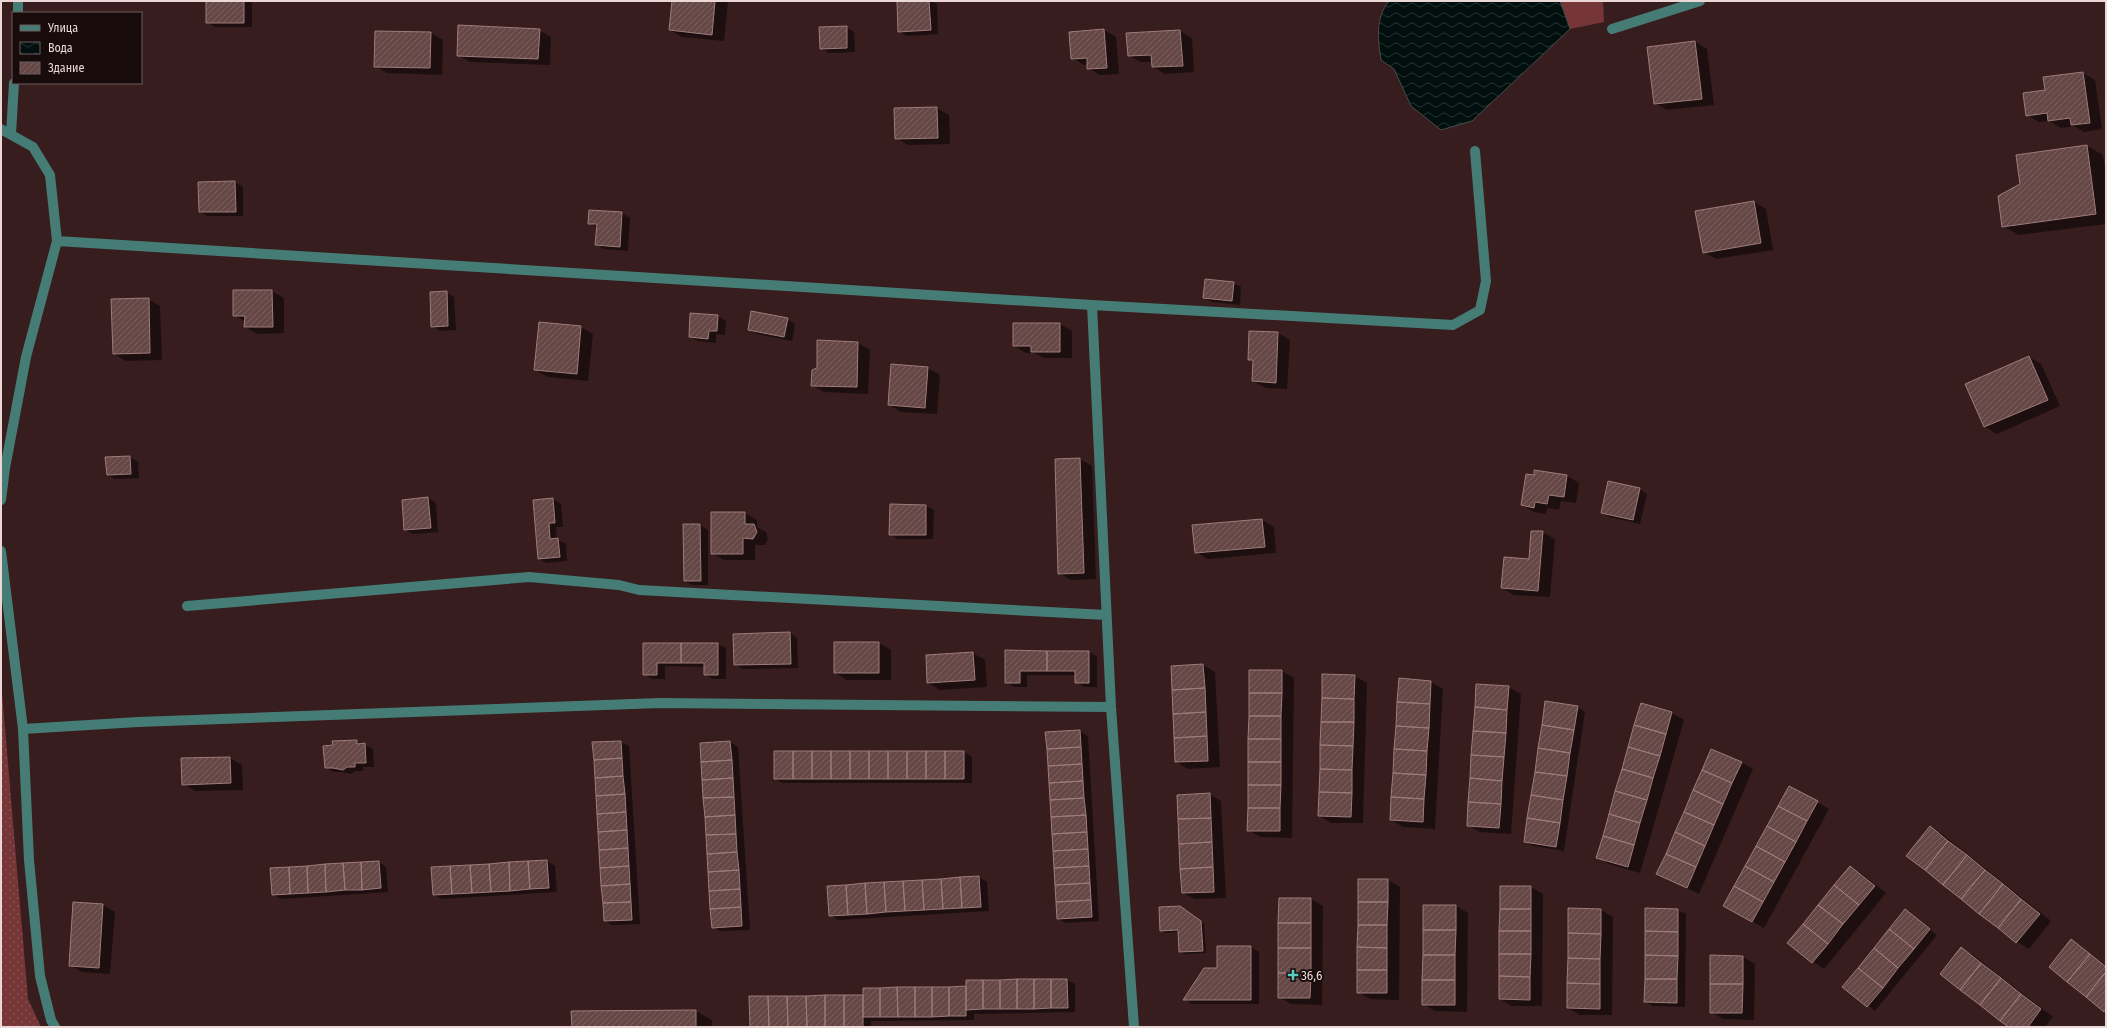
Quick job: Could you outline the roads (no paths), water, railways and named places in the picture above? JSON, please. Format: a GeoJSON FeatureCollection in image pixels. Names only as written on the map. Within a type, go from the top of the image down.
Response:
{"type":"FeatureCollection","features":[{"type":"Feature","properties":{"kind":"street"},"geometry":{"type":"LineString","coordinates":[[18,1],[18,12]]}},
{"type":"Feature","properties":{"kind":"street"},"geometry":{"type":"LineString","coordinates":[[1612,29],[1700,1]]}},
{"type":"Feature","properties":{"kind":"street"},"geometry":{"type":"LineString","coordinates":[[11,134],[14,84]]}},
{"type":"Feature","properties":{"kind":"street"},"geometry":{"type":"LineString","coordinates":[[1,129],[33,147],[50,174],[57,241],[26,357],[5,468],[1,500]]}},
{"type":"Feature","properties":{"kind":"street"},"geometry":{"type":"LineString","coordinates":[[57,241],[1092,305],[1453,325],[1480,310],[1486,282],[1475,151]]}},
{"type":"Feature","properties":{"kind":"street"},"geometry":{"type":"LineString","coordinates":[[1092,305],[1111,707],[1134,1027]]}},
{"type":"Feature","properties":{"kind":"street"},"geometry":{"type":"LineString","coordinates":[[1,551],[23,729],[29,860],[40,976],[51,1020],[55,1027]]}},
{"type":"Feature","properties":{"kind":"street"},"geometry":{"type":"LineString","coordinates":[[187,606],[528,578],[619,585],[639,590],[1106,615]]}},
{"type":"Feature","properties":{"kind":"street"},"geometry":{"type":"LineString","coordinates":[[23,729],[138,722],[660,703],[1111,707]]}},
{"type":"Feature","properties":{"kind":"water"},"geometry":{"type":"Polygon","coordinates":[[[1389,1],[1560,1],[1570,29],[1472,121],[1441,130],[1411,106],[1394,69],[1381,60],[1379,29],[1381,15],[1389,1]]]}},
{"type":"Feature","properties":{"kind":"place","name":"36,6"},"geometry":{"type":"Point","coordinates":[1293,975]}}]}
